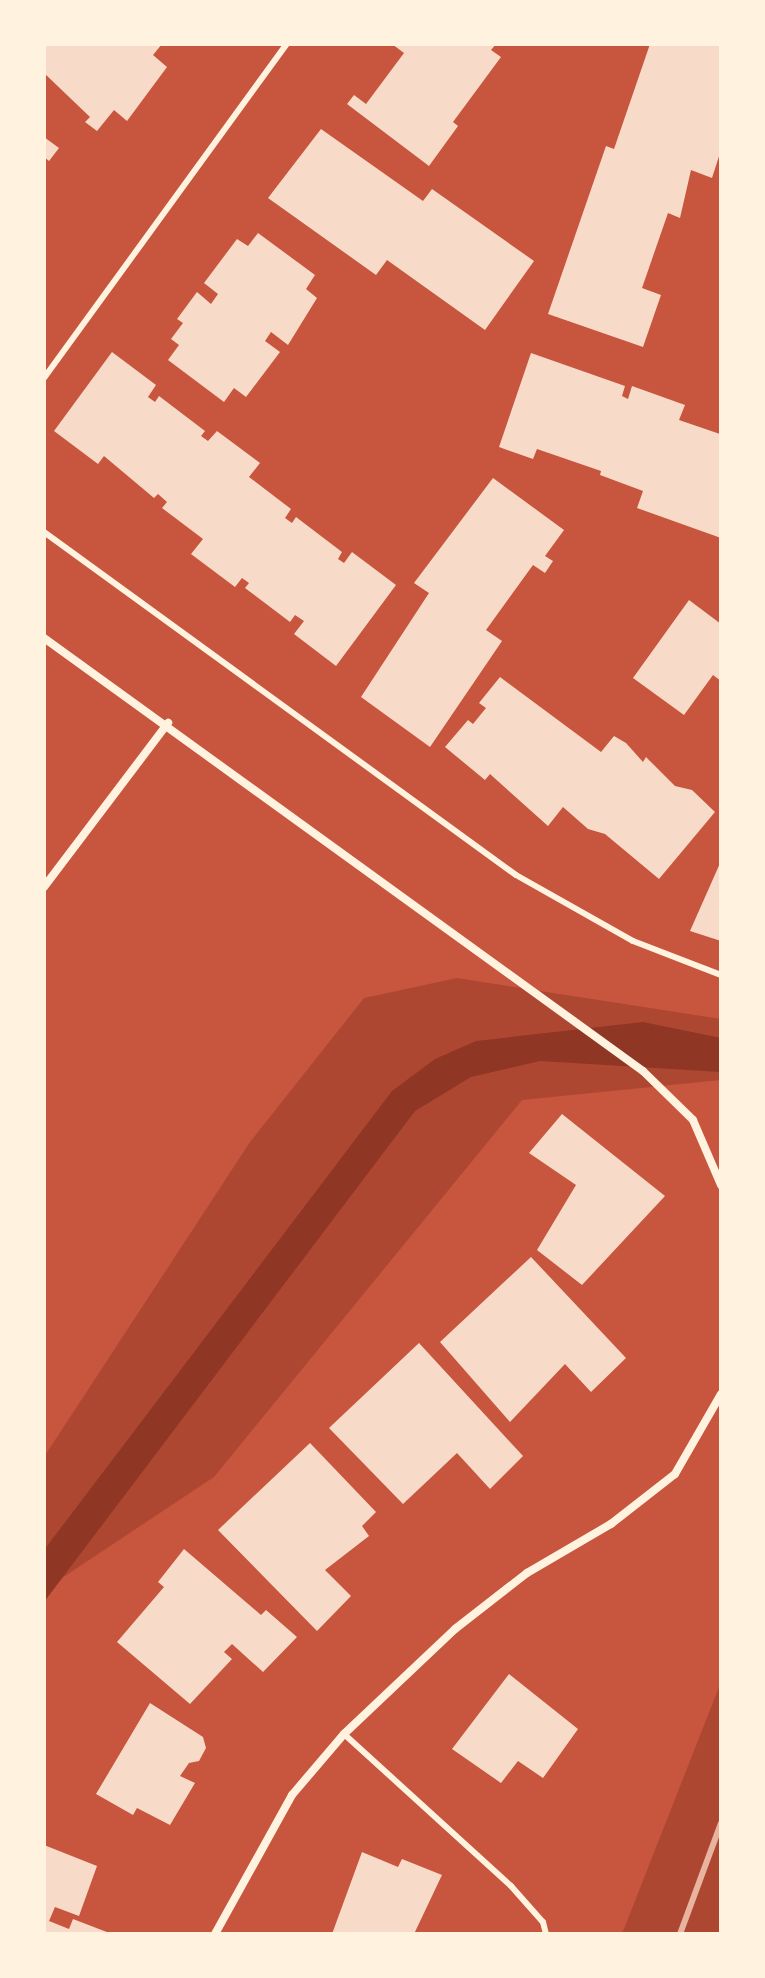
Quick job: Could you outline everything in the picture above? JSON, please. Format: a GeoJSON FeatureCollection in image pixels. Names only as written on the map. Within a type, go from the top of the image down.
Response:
{"type":"FeatureCollection","features":[{"type":"Feature","properties":{"kind":"street"},"geometry":{"type":"LineString","coordinates":[[44,638],[168,723],[643,1071],[693,1120],[721,1185]]}},
{"type":"Feature","properties":{"kind":"street"},"geometry":{"type":"LineString","coordinates":[[44,887],[168,723]]}},
{"type":"Feature","properties":{"kind":"street"},"geometry":{"type":"LineString","coordinates":[[215,1934],[292,1795],[344,1734],[455,1629],[527,1573],[611,1524],[675,1474],[721,1394]]}},
{"type":"Feature","properties":{"kind":"lane"},"geometry":{"type":"LineString","coordinates":[[44,378],[287,44]]}},
{"type":"Feature","properties":{"kind":"lane"},"geometry":{"type":"LineString","coordinates":[[44,532],[516,875],[633,941],[721,975]]}},
{"type":"Feature","properties":{"kind":"lane"},"geometry":{"type":"LineString","coordinates":[[344,1734],[511,1886],[543,1922],[546,1934]]}},
{"type":"Feature","properties":{"kind":"shaded area"},"geometry":{"type":"Polygon","coordinates":[[[457,978],[721,1019],[721,1080],[522,1100],[214,1477],[44,1590],[44,1457],[250,1142],[364,998],[457,978]]]}},
{"type":"Feature","properties":{"kind":"shaded area"},"geometry":{"type":"Polygon","coordinates":[[[643,1022],[721,1038],[721,1072],[540,1061],[471,1077],[415,1111],[44,1602],[44,1550],[392,1091],[435,1059],[476,1041],[643,1022]]]}},
{"type":"Feature","properties":{"kind":"shaded area"},"geometry":{"type":"Polygon","coordinates":[[[721,1682],[721,1934],[622,1934],[721,1682]]]}},
{"type":"Feature","properties":{"kind":"building"},"geometry":{"type":"Polygon","coordinates":[[[44,44],[162,44],[153,55],[167,67],[127,121],[114,110],[97,131],[85,122],[90,117],[44,73],[44,44]]]}},
{"type":"Feature","properties":{"kind":"building"},"geometry":{"type":"Polygon","coordinates":[[[392,44],[496,44],[491,50],[501,57],[453,122],[458,126],[429,166],[347,104],[354,95],[366,104],[404,53],[392,44]]]}},
{"type":"Feature","properties":{"kind":"building"},"geometry":{"type":"Polygon","coordinates":[[[650,44],[721,44],[721,150],[712,178],[691,170],[680,218],[668,213],[642,288],[661,295],[643,347],[548,314],[606,146],[614,149],[650,44]]]}},
{"type":"Feature","properties":{"kind":"building"},"geometry":{"type":"Polygon","coordinates":[[[321,129],[423,201],[432,189],[534,261],[485,330],[387,260],[376,275],[268,198],[321,129]]]}},
{"type":"Feature","properties":{"kind":"building"},"geometry":{"type":"Polygon","coordinates":[[[44,137],[59,148],[49,161],[44,157],[44,137]]]}},
{"type":"Feature","properties":{"kind":"building"},"geometry":{"type":"Polygon","coordinates":[[[258,233],[315,275],[306,289],[317,298],[288,345],[271,332],[265,341],[280,352],[246,397],[234,388],[224,402],[168,360],[179,345],[171,339],[183,323],[177,319],[197,292],[211,304],[218,294],[204,283],[237,239],[248,246],[258,233]]]}},
{"type":"Feature","properties":{"kind":"building"},"geometry":{"type":"Polygon","coordinates":[[[112,352],[156,385],[148,397],[155,402],[159,396],[205,431],[201,436],[208,441],[217,431],[260,463],[249,477],[291,509],[285,518],[292,523],[296,517],[342,552],[338,559],[344,563],[352,552],[396,585],[336,666],[294,634],[304,621],[295,615],[290,622],[245,588],[249,583],[242,578],[235,587],[191,554],[203,539],[162,508],[167,502],[158,494],[154,498],[104,456],[98,464],[54,431],[112,352]]]}},
{"type":"Feature","properties":{"kind":"building"},"geometry":{"type":"Polygon","coordinates":[[[531,353],[625,386],[622,396],[628,399],[632,386],[685,405],[679,420],[720,434],[721,538],[637,508],[643,491],[600,475],[601,471],[537,449],[533,459],[499,447],[531,353]]]}},
{"type":"Feature","properties":{"kind":"building"},"geometry":{"type":"Polygon","coordinates":[[[493,478],[564,530],[545,556],[553,561],[545,573],[533,565],[486,630],[502,641],[430,747],[361,697],[429,593],[414,583],[493,478]]]}},
{"type":"Feature","properties":{"kind":"building"},"geometry":{"type":"Polygon","coordinates":[[[689,600],[721,624],[721,681],[713,675],[684,715],[633,678],[689,600]]]}},
{"type":"Feature","properties":{"kind":"building"},"geometry":{"type":"Polygon","coordinates":[[[500,677],[601,752],[614,736],[626,743],[643,762],[646,757],[675,786],[692,790],[715,812],[659,879],[605,834],[588,829],[563,807],[548,826],[490,774],[485,780],[445,747],[468,720],[473,724],[486,708],[479,703],[500,677]]]}},
{"type":"Feature","properties":{"kind":"building"},"geometry":{"type":"Polygon","coordinates":[[[721,861],[721,941],[690,931],[721,861]]]}},
{"type":"Feature","properties":{"kind":"building"},"geometry":{"type":"Polygon","coordinates":[[[562,1114],[665,1196],[582,1285],[537,1250],[576,1185],[529,1153],[562,1114]]]}},
{"type":"Feature","properties":{"kind":"building"},"geometry":{"type":"Polygon","coordinates":[[[531,1257],[626,1358],[591,1392],[565,1364],[510,1422],[440,1342],[531,1257]]]}},
{"type":"Feature","properties":{"kind":"building"},"geometry":{"type":"Polygon","coordinates":[[[419,1343],[523,1456],[490,1489],[457,1453],[403,1504],[329,1428],[419,1343]]]}},
{"type":"Feature","properties":{"kind":"building"},"geometry":{"type":"Polygon","coordinates":[[[310,1443],[376,1512],[362,1526],[369,1536],[325,1570],[351,1596],[317,1631],[218,1530],[310,1443]]]}},
{"type":"Feature","properties":{"kind":"building"},"geometry":{"type":"Polygon","coordinates":[[[184,1549],[261,1615],[266,1610],[297,1637],[263,1672],[232,1644],[224,1652],[232,1659],[190,1704],[117,1642],[164,1587],[158,1582],[184,1549]]]}},
{"type":"Feature","properties":{"kind":"building"},"geometry":{"type":"Polygon","coordinates":[[[509,1674],[578,1729],[543,1778],[518,1761],[501,1783],[452,1749],[509,1674]]]}},
{"type":"Feature","properties":{"kind":"building"},"geometry":{"type":"Polygon","coordinates":[[[150,1703],[203,1737],[206,1748],[199,1761],[189,1763],[180,1776],[195,1783],[170,1825],[137,1808],[133,1815],[96,1794],[150,1703]]]}},
{"type":"Feature","properties":{"kind":"building"},"geometry":{"type":"Polygon","coordinates":[[[44,1845],[97,1866],[79,1916],[55,1907],[49,1921],[69,1929],[73,1919],[112,1934],[44,1934],[44,1845]]]}},
{"type":"Feature","properties":{"kind":"building"},"geometry":{"type":"Polygon","coordinates":[[[362,1852],[398,1867],[402,1859],[442,1875],[414,1934],[332,1934],[362,1852]]]}},
{"type":"Feature","properties":{"kind":"railway"},"geometry":{"type":"LineString","coordinates":[[680,1934],[721,1823]]}}]}
